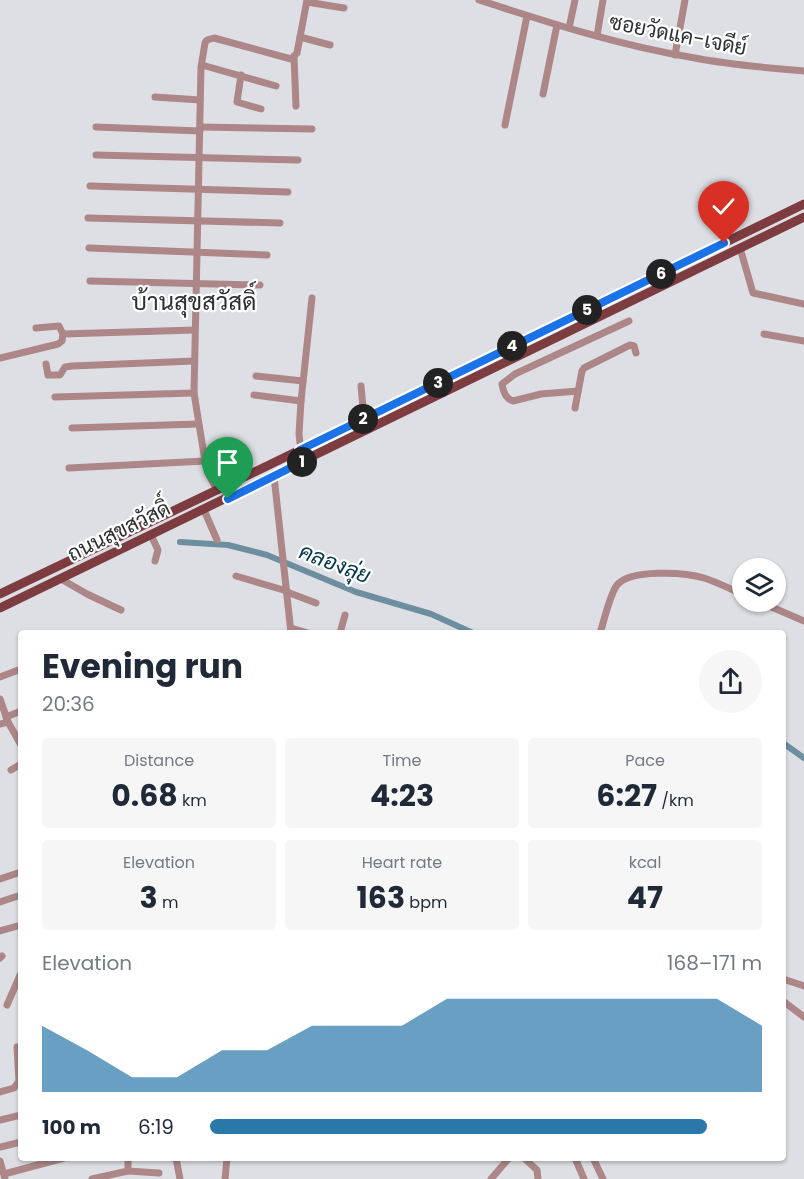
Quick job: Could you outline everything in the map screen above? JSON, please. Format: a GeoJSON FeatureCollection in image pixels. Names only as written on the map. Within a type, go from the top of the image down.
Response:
{"type":"FeatureCollection","features":[{"type":"Feature","properties":{"kind":"main road","name":"ถนนสุขสวัสดิ์"},"geometry":{"type":"LineString","coordinates":[[0,594],[804,204]]}},
{"type":"Feature","properties":{"kind":"main road","name":"ถนนสุขสวัสดิ์"},"geometry":{"type":"LineString","coordinates":[[0,608],[804,218]]}},
{"type":"Feature","properties":{"kind":"street","name":"ซอยวัดแค-เจดีย์"},"geometry":{"type":"LineString","coordinates":[[479,0],[557,25],[675,55],[804,71]]}},
{"type":"Feature","properties":{"kind":"street"},"geometry":{"type":"LineString","coordinates":[[569,28],[575,0]]}},
{"type":"Feature","properties":{"kind":"street"},"geometry":{"type":"LineString","coordinates":[[597,36],[603,0]]}},
{"type":"Feature","properties":{"kind":"street"},"geometry":{"type":"LineString","coordinates":[[675,55],[685,0]]}},
{"type":"Feature","properties":{"kind":"street"},"geometry":{"type":"LineString","coordinates":[[296,106],[294,57],[307,1],[344,8]]}},
{"type":"Feature","properties":{"kind":"street"},"geometry":{"type":"LineString","coordinates":[[505,125],[527,16]]}},
{"type":"Feature","properties":{"kind":"street"},"geometry":{"type":"LineString","coordinates":[[543,94],[557,25]]}},
{"type":"Feature","properties":{"kind":"street"},"geometry":{"type":"LineString","coordinates":[[300,37],[330,45]]}},
{"type":"Feature","properties":{"kind":"street"},"geometry":{"type":"LineString","coordinates":[[217,490],[208,473],[205,461],[194,393],[200,100],[205,43],[210,39],[286,59],[294,57]]}},
{"type":"Feature","properties":{"kind":"street"},"geometry":{"type":"LineString","coordinates":[[202,65],[276,86]]}},
{"type":"Feature","properties":{"kind":"street"},"geometry":{"type":"LineString","coordinates":[[241,75],[237,102],[261,109]]}},
{"type":"Feature","properties":{"kind":"street"},"geometry":{"type":"LineString","coordinates":[[155,97],[200,100]]}},
{"type":"Feature","properties":{"kind":"street"},"geometry":{"type":"LineString","coordinates":[[96,127],[312,129]]}},
{"type":"Feature","properties":{"kind":"street"},"geometry":{"type":"LineString","coordinates":[[96,155],[298,160]]}},
{"type":"Feature","properties":{"kind":"street"},"geometry":{"type":"LineString","coordinates":[[90,186],[288,192]]}},
{"type":"Feature","properties":{"kind":"street"},"geometry":{"type":"LineString","coordinates":[[88,218],[280,223]]}},
{"type":"Feature","properties":{"kind":"street"},"geometry":{"type":"LineString","coordinates":[[740,248],[753,293],[804,304]]}},
{"type":"Feature","properties":{"kind":"street"},"geometry":{"type":"LineString","coordinates":[[89,249],[267,255]]}},
{"type":"Feature","properties":{"kind":"street"},"geometry":{"type":"LineString","coordinates":[[90,281],[260,285]]}},
{"type":"Feature","properties":{"kind":"street"},"geometry":{"type":"LineString","coordinates":[[302,462],[300,450],[301,400],[312,298]]}},
{"type":"Feature","properties":{"kind":"street"},"geometry":{"type":"LineString","coordinates":[[578,391],[541,394],[510,400],[502,384],[515,374],[628,321]]}},
{"type":"Feature","properties":{"kind":"street"},"geometry":{"type":"LineString","coordinates":[[0,357],[58,344],[62,341],[63,334],[59,326],[36,328]]}},
{"type":"Feature","properties":{"kind":"street"},"geometry":{"type":"LineString","coordinates":[[63,334],[195,330]]}},
{"type":"Feature","properties":{"kind":"street"},"geometry":{"type":"LineString","coordinates":[[570,332],[577,346]]}},
{"type":"Feature","properties":{"kind":"street"},"geometry":{"type":"LineString","coordinates":[[764,334],[804,341]]}},
{"type":"Feature","properties":{"kind":"street"},"geometry":{"type":"LineString","coordinates":[[575,408],[584,368],[630,345],[634,346],[636,353]]}},
{"type":"Feature","properties":{"kind":"street"},"geometry":{"type":"LineString","coordinates":[[540,346],[547,359]]}},
{"type":"Feature","properties":{"kind":"street"},"geometry":{"type":"LineString","coordinates":[[46,364],[48,375],[52,376],[60,375],[65,368],[72,366],[194,361]]}},
{"type":"Feature","properties":{"kind":"street"},"geometry":{"type":"LineString","coordinates":[[509,361],[515,374]]}},
{"type":"Feature","properties":{"kind":"street"},"geometry":{"type":"LineString","coordinates":[[256,376],[303,381]]}},
{"type":"Feature","properties":{"kind":"street"},"geometry":{"type":"LineString","coordinates":[[361,386],[364,418]]}},
{"type":"Feature","properties":{"kind":"street"},"geometry":{"type":"LineString","coordinates":[[56,397],[194,393]]}},
{"type":"Feature","properties":{"kind":"street"},"geometry":{"type":"LineString","coordinates":[[254,395],[301,400]]}},
{"type":"Feature","properties":{"kind":"street"},"geometry":{"type":"LineString","coordinates":[[72,428],[198,424]]}},
{"type":"Feature","properties":{"kind":"street"},"geometry":{"type":"LineString","coordinates":[[69,468],[205,461]]}},
{"type":"Feature","properties":{"kind":"street"},"geometry":{"type":"LineString","coordinates":[[274,476],[291,630]]}},
{"type":"Feature","properties":{"kind":"street"},"geometry":{"type":"LineString","coordinates":[[204,510],[217,540]]}},
{"type":"Feature","properties":{"kind":"street"},"geometry":{"type":"LineString","coordinates":[[151,536],[158,550],[155,561]]}},
{"type":"Feature","properties":{"kind":"street"},"geometry":{"type":"LineString","coordinates":[[601,630],[616,586],[624,578],[673,573],[702,577],[732,590]]}},
{"type":"Feature","properties":{"kind":"street"},"geometry":{"type":"LineString","coordinates":[[236,576],[287,591],[316,603]]}},
{"type":"Feature","properties":{"kind":"street"},"geometry":{"type":"LineString","coordinates":[[61,579],[121,610]]}},
{"type":"Feature","properties":{"kind":"street"},"geometry":{"type":"LineString","coordinates":[[783,612],[804,621]]}},
{"type":"Feature","properties":{"kind":"street"},"geometry":{"type":"LineString","coordinates":[[341,630],[345,615]]}},
{"type":"Feature","properties":{"kind":"street"},"geometry":{"type":"LineString","coordinates":[[0,677],[18,670]]}},
{"type":"Feature","properties":{"kind":"street"},"geometry":{"type":"LineString","coordinates":[[0,699],[7,719],[18,736]]}},
{"type":"Feature","properties":{"kind":"street"},"geometry":{"type":"LineString","coordinates":[[0,724],[18,713]]}},
{"type":"Feature","properties":{"kind":"street"},"geometry":{"type":"LineString","coordinates":[[11,770],[18,766]]}},
{"type":"Feature","properties":{"kind":"street"},"geometry":{"type":"LineString","coordinates":[[0,879],[18,874]]}},
{"type":"Feature","properties":{"kind":"street"},"geometry":{"type":"LineString","coordinates":[[0,902],[18,897]]}},
{"type":"Feature","properties":{"kind":"street"},"geometry":{"type":"LineString","coordinates":[[0,931],[18,926]]}},
{"type":"Feature","properties":{"kind":"street"},"geometry":{"type":"LineString","coordinates":[[8,1005],[18,980]]}},
{"type":"Feature","properties":{"kind":"street"},"geometry":{"type":"LineString","coordinates":[[786,980],[804,986]]}},
{"type":"Feature","properties":{"kind":"street"},"geometry":{"type":"LineString","coordinates":[[786,1003],[804,1017]]}},
{"type":"Feature","properties":{"kind":"street"},"geometry":{"type":"LineString","coordinates":[[17,1047],[18,1064]]}},
{"type":"Feature","properties":{"kind":"street"},"geometry":{"type":"LineString","coordinates":[[0,1092],[14,1088],[18,1082]]}},
{"type":"Feature","properties":{"kind":"street"},"geometry":{"type":"LineString","coordinates":[[0,1120],[18,1116]]}},
{"type":"Feature","properties":{"kind":"street"},"geometry":{"type":"LineString","coordinates":[[0,1147],[18,1143]]}},
{"type":"Feature","properties":{"kind":"street"},"geometry":{"type":"LineString","coordinates":[[0,1161],[3,1174],[53,1161]]}},
{"type":"Feature","properties":{"kind":"street"},"geometry":{"type":"LineString","coordinates":[[128,1161],[128,1171]]}},
{"type":"Feature","properties":{"kind":"street"},"geometry":{"type":"LineString","coordinates":[[177,1161],[180,1179]]}},
{"type":"Feature","properties":{"kind":"street"},"geometry":{"type":"LineString","coordinates":[[225,1179],[228,1161]]}},
{"type":"Feature","properties":{"kind":"street"},"geometry":{"type":"LineString","coordinates":[[491,1179],[506,1161]]}},
{"type":"Feature","properties":{"kind":"street"},"geometry":{"type":"LineString","coordinates":[[527,1161],[537,1170],[538,1179]]}},
{"type":"Feature","properties":{"kind":"street"},"geometry":{"type":"LineString","coordinates":[[576,1161],[584,1179]]}},
{"type":"Feature","properties":{"kind":"street"},"geometry":{"type":"LineString","coordinates":[[598,1161],[603,1179]]}},
{"type":"Feature","properties":{"kind":"street"},"geometry":{"type":"LineString","coordinates":[[92,1179],[128,1171],[159,1173]]}},
{"type":"Feature","properties":{"kind":"waterway","name":"คลองลุ่ย"},"geometry":{"type":"LineString","coordinates":[[180,542],[228,545],[267,555],[356,592],[431,614],[466,630]]}},
{"type":"Feature","properties":{"kind":"waterway","name":"คลองลุ่ย"},"geometry":{"type":"LineString","coordinates":[[786,745],[804,758]]}},
{"type":"Feature","properties":{"kind":"district","name":"บ้านสุขสวัสดิ์"},"geometry":{"type":"Point","coordinates":[194,302]}},
{"type":"Feature","properties":{"kind":"route"},"geometry":{"type":"LineString","coordinates":[[228,499],[302,462],[300,450],[724,243]]}}]}
